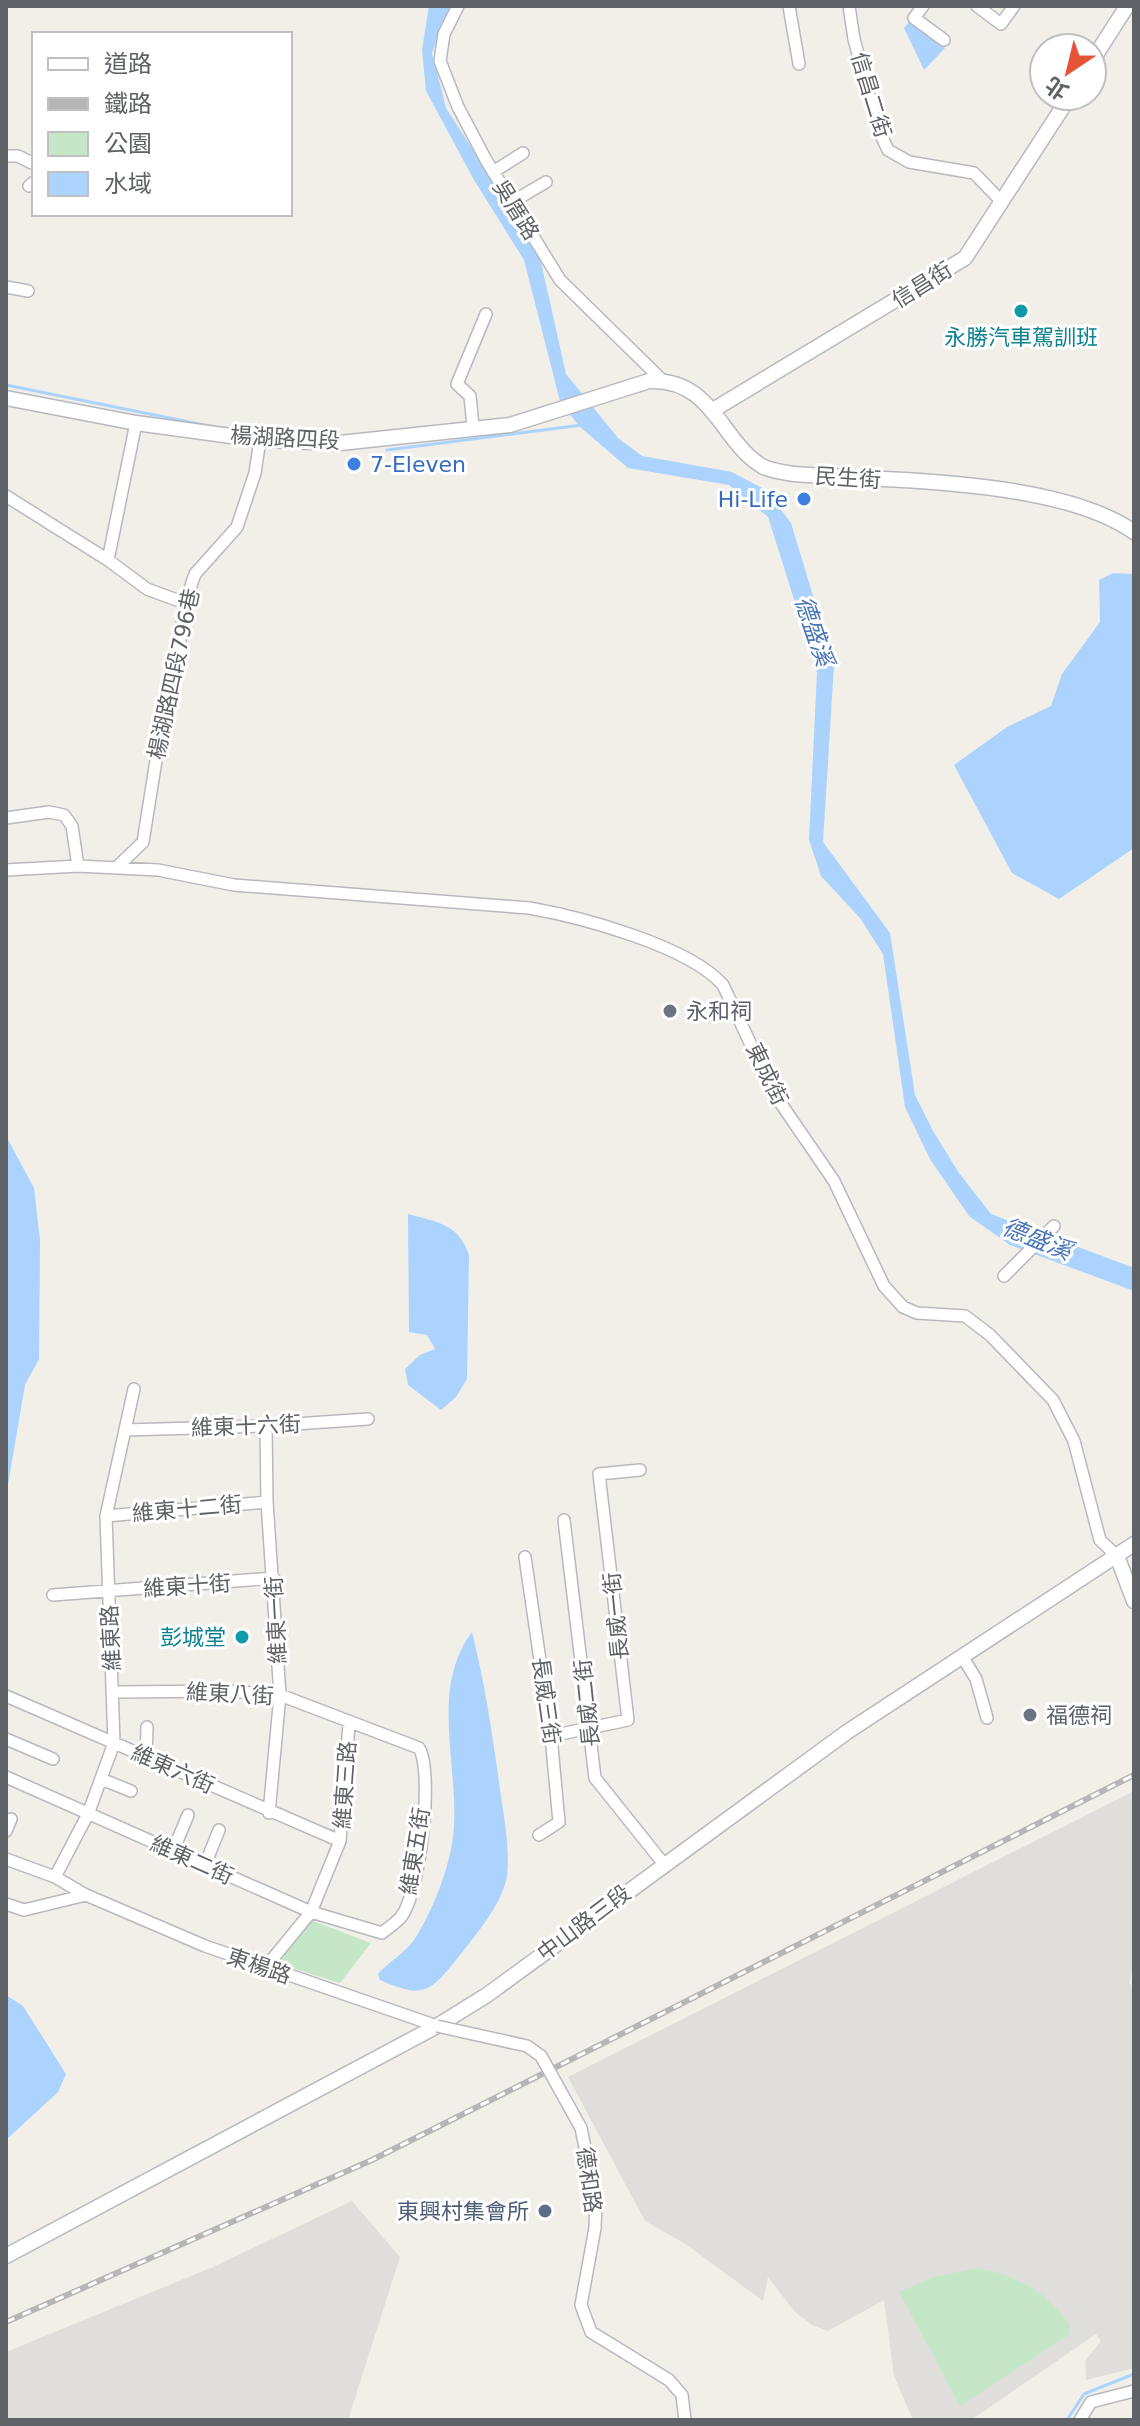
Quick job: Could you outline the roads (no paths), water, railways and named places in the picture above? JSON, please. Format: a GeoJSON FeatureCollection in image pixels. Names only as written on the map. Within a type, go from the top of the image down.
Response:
{"type":"FeatureCollection","features":[{"type":"Feature","properties":{"kind":"street","name":"吳厝路"},"geometry":{"type":"LineString","coordinates":[[458,6],[444,34],[440,61],[458,107],[493,172],[560,280],[663,381]]}},
{"type":"Feature","properties":{"kind":"street"},"geometry":{"type":"LineString","coordinates":[[789,6],[799,64]]}},
{"type":"Feature","properties":{"kind":"street","name":"信昌二街"},"geometry":{"type":"LineString","coordinates":[[849,6],[854,39],[878,129],[888,150],[909,162],[974,173],[1002,202]]}},
{"type":"Feature","properties":{"kind":"street"},"geometry":{"type":"LineString","coordinates":[[923,6],[914,18],[944,40]]}},
{"type":"Feature","properties":{"kind":"street"},"geometry":{"type":"LineString","coordinates":[[977,6],[1001,24],[1014,6]]}},
{"type":"Feature","properties":{"kind":"street"},"geometry":{"type":"LineString","coordinates":[[1108,36],[1127,6]]}},
{"type":"Feature","properties":{"kind":"street","name":"信昌街"},"geometry":{"type":"LineString","coordinates":[[713,410],[942,275],[965,258],[1060,112]]}},
{"type":"Feature","properties":{"kind":"street"},"geometry":{"type":"LineString","coordinates":[[493,172],[523,153]]}},
{"type":"Feature","properties":{"kind":"street"},"geometry":{"type":"LineString","coordinates":[[6,156],[18,156],[32,163]]}},
{"type":"Feature","properties":{"kind":"street"},"geometry":{"type":"LineString","coordinates":[[512,202],[546,182]]}},
{"type":"Feature","properties":{"kind":"street"},"geometry":{"type":"LineString","coordinates":[[6,287],[28,291]]}},
{"type":"Feature","properties":{"kind":"street"},"geometry":{"type":"LineString","coordinates":[[473,427],[470,396],[457,384],[486,314]]}},
{"type":"Feature","properties":{"kind":"street","name":"楊湖路四段"},"geometry":{"type":"LineString","coordinates":[[6,398],[136,423],[260,440],[340,443],[510,425],[649,381],[663,381]]}},
{"type":"Feature","properties":{"kind":"street","name":"民生街"},"geometry":{"type":"LineString","coordinates":[[663,381],[676,384],[713,410],[762,466],[793,474],[1045,496],[1107,514],[1134,532]]}},
{"type":"Feature","properties":{"kind":"street"},"geometry":{"type":"LineString","coordinates":[[108,560],[136,423]]}},
{"type":"Feature","properties":{"kind":"street","name":"楊湖路四段796巷"},"geometry":{"type":"LineString","coordinates":[[117,867],[143,842],[158,748],[176,671],[185,603],[195,574],[237,527],[255,473],[260,440]]}},
{"type":"Feature","properties":{"kind":"street"},"geometry":{"type":"LineString","coordinates":[[6,496],[108,560],[147,589],[185,603]]}},
{"type":"Feature","properties":{"kind":"street"},"geometry":{"type":"LineString","coordinates":[[6,818],[49,812],[64,815],[72,826],[78,866]]}},
{"type":"Feature","properties":{"kind":"street","name":"東成街"},"geometry":{"type":"LineString","coordinates":[[6,870],[117,867],[158,870],[234,885],[529,908],[565,914],[673,952],[712,972],[725,989],[773,1092],[834,1181],[884,1286],[903,1307],[917,1313],[965,1316],[990,1335],[1053,1400],[1074,1441],[1100,1540],[1117,1556]]}},
{"type":"Feature","properties":{"kind":"street"},"geometry":{"type":"LineString","coordinates":[[1008,1272],[1051,1229]]}},
{"type":"Feature","properties":{"kind":"street","name":"維東路"},"geometry":{"type":"LineString","coordinates":[[55,1877],[88,1814],[114,1743],[106,1516],[134,1389]]}},
{"type":"Feature","properties":{"kind":"street","name":"維東十六街"},"geometry":{"type":"LineString","coordinates":[[125,1430],[368,1419]]}},
{"type":"Feature","properties":{"kind":"street","name":"維東一街"},"geometry":{"type":"LineString","coordinates":[[266,1426],[267,1502],[280,1695],[269,1813]]}},
{"type":"Feature","properties":{"kind":"street","name":"長威一街"},"geometry":{"type":"LineString","coordinates":[[551,1736],[628,1720],[599,1474],[640,1470]]}},
{"type":"Feature","properties":{"kind":"street","name":"維東十二街"},"geometry":{"type":"LineString","coordinates":[[106,1516],[267,1502]]}},
{"type":"Feature","properties":{"kind":"street","name":"長威二街"},"geometry":{"type":"LineString","coordinates":[[564,1520],[595,1778],[663,1863]]}},
{"type":"Feature","properties":{"kind":"street","name":"中山路三段"},"geometry":{"type":"LineString","coordinates":[[6,2256],[437,2026],[487,1995],[663,1863],[847,1732],[1117,1556],[1133,1550]]}},
{"type":"Feature","properties":{"kind":"street"},"geometry":{"type":"LineString","coordinates":[[1117,1556],[1134,1601]]}},
{"type":"Feature","properties":{"kind":"street","name":"長威三街"},"geometry":{"type":"LineString","coordinates":[[525,1557],[551,1736],[559,1822],[539,1835]]}},
{"type":"Feature","properties":{"kind":"street","name":"維東十街"},"geometry":{"type":"LineString","coordinates":[[53,1595],[274,1578]]}},
{"type":"Feature","properties":{"kind":"street"},"geometry":{"type":"LineString","coordinates":[[962,1656],[976,1679],[987,1718]]}},
{"type":"Feature","properties":{"kind":"street","name":"維東八街"},"geometry":{"type":"LineString","coordinates":[[114,1692],[227,1691],[280,1695],[349,1724],[419,1748],[426,1759]]}},
{"type":"Feature","properties":{"kind":"street","name":"維東六街"},"geometry":{"type":"LineString","coordinates":[[6,1696],[269,1813],[340,1841]]}},
{"type":"Feature","properties":{"kind":"street","name":"維東三路"},"geometry":{"type":"LineString","coordinates":[[265,1968],[311,1912],[340,1841],[349,1724]]}},
{"type":"Feature","properties":{"kind":"street"},"geometry":{"type":"LineString","coordinates":[[146,1758],[147,1727]]}},
{"type":"Feature","properties":{"kind":"street"},"geometry":{"type":"LineString","coordinates":[[6,1739],[53,1759]]}},
{"type":"Feature","properties":{"kind":"street","name":"維東五街"},"geometry":{"type":"LineString","coordinates":[[382,1933],[401,1916],[412,1891],[422,1828],[426,1759]]}},
{"type":"Feature","properties":{"kind":"street","name":"維東二街"},"geometry":{"type":"LineString","coordinates":[[6,1777],[311,1912],[382,1933]]}},
{"type":"Feature","properties":{"kind":"street"},"geometry":{"type":"LineString","coordinates":[[101,1779],[131,1791]]}},
{"type":"Feature","properties":{"kind":"street"},"geometry":{"type":"LineString","coordinates":[[173,1851],[188,1815]]}},
{"type":"Feature","properties":{"kind":"street"},"geometry":{"type":"LineString","coordinates":[[205,1865],[219,1830]]}},
{"type":"Feature","properties":{"kind":"street","name":"東楊路"},"geometry":{"type":"LineString","coordinates":[[6,1859],[55,1877],[86,1895],[265,1968],[437,2026]]}},
{"type":"Feature","properties":{"kind":"street"},"geometry":{"type":"LineString","coordinates":[[6,1904],[24,1910],[86,1895]]}},
{"type":"Feature","properties":{"kind":"street","name":"德和路"},"geometry":{"type":"LineString","coordinates":[[437,2026],[527,2046],[541,2056],[581,2128],[596,2201],[595,2228],[581,2305],[591,2332],[669,2380],[682,2395],[685,2420]]}},
{"type":"Feature","properties":{"kind":"street"},"geometry":{"type":"LineString","coordinates":[[1080,2420],[1091,2402],[1134,2391]]}},
{"type":"Feature","properties":{"kind":"water","name":"德盛溪"},"geometry":{"type":"Polygon","coordinates":[[[429,6],[450,6],[432,53],[446,108],[539,253],[566,374],[618,438],[642,456],[732,472],[766,490],[791,523],[834,665],[823,842],[890,933],[915,1095],[933,1131],[959,1173],[991,1214],[1134,1268],[1134,1291],[1010,1245],[969,1216],[930,1159],[905,1107],[883,954],[860,918],[821,876],[809,840],[817,672],[768,517],[729,485],[628,468],[579,426],[560,401],[524,260],[474,180],[426,91],[422,50],[429,6]]]}},
{"type":"Feature","properties":{"kind":"water"},"geometry":{"type":"Polygon","coordinates":[[[909,22],[945,48],[924,70],[904,28],[909,22]]]}},
{"type":"Feature","properties":{"kind":"water"},"geometry":{"type":"Polygon","coordinates":[[[1113,573],[1134,574],[1134,848],[1059,899],[1012,873],[954,765],[1007,727],[1051,706],[1062,674],[1100,622],[1099,580],[1113,573]]]}},
{"type":"Feature","properties":{"kind":"water"},"geometry":{"type":"Polygon","coordinates":[[[6,1136],[34,1188],[40,1240],[39,1359],[25,1385],[6,1496],[6,1136]]]}},
{"type":"Feature","properties":{"kind":"water"},"geometry":{"type":"Polygon","coordinates":[[[408,1214],[446,1226],[459,1237],[469,1255],[467,1379],[456,1397],[441,1410],[408,1385],[405,1369],[420,1355],[435,1349],[427,1335],[409,1332],[408,1214]]]}},
{"type":"Feature","properties":{"kind":"water"},"geometry":{"type":"Polygon","coordinates":[[[472,1632],[505,1822],[507,1876],[493,1909],[447,1971],[431,1986],[415,1991],[380,1980],[378,1974],[406,1949],[421,1929],[448,1863],[454,1811],[449,1705],[459,1655],[472,1632]]]}},
{"type":"Feature","properties":{"kind":"water"},"geometry":{"type":"Polygon","coordinates":[[[6,1995],[23,2006],[66,2074],[58,2092],[6,2140],[6,1995]]]}},
{"type":"Feature","properties":{"kind":"waterway"},"geometry":{"type":"LineString","coordinates":[[6,385],[214,427]]}},
{"type":"Feature","properties":{"kind":"waterway"},"geometry":{"type":"LineString","coordinates":[[387,450],[582,425]]}},
{"type":"Feature","properties":{"kind":"waterway"},"geometry":{"type":"LineString","coordinates":[[1067,2420],[1084,2394],[1134,2374]]}},
{"type":"Feature","properties":{"kind":"railway"},"geometry":{"type":"LineString","coordinates":[[6,2322],[372,2160],[1134,1775]]}},
{"type":"Feature","properties":{"kind":"place","name":"永勝汽車駕訓班"},"geometry":{"type":"Point","coordinates":[1021,311]}},
{"type":"Feature","properties":{"kind":"place","name":"7-Eleven"},"geometry":{"type":"Point","coordinates":[354,464]}},
{"type":"Feature","properties":{"kind":"place","name":"Hi-Life"},"geometry":{"type":"Point","coordinates":[804,499]}},
{"type":"Feature","properties":{"kind":"place","name":"永和祠"},"geometry":{"type":"Point","coordinates":[670,1011]}},
{"type":"Feature","properties":{"kind":"place","name":"彭城堂"},"geometry":{"type":"Point","coordinates":[242,1637]}},
{"type":"Feature","properties":{"kind":"place","name":"福德祠"},"geometry":{"type":"Point","coordinates":[1030,1715]}},
{"type":"Feature","properties":{"kind":"place","name":"東興村集會所"},"geometry":{"type":"Point","coordinates":[545,2211]}}]}
